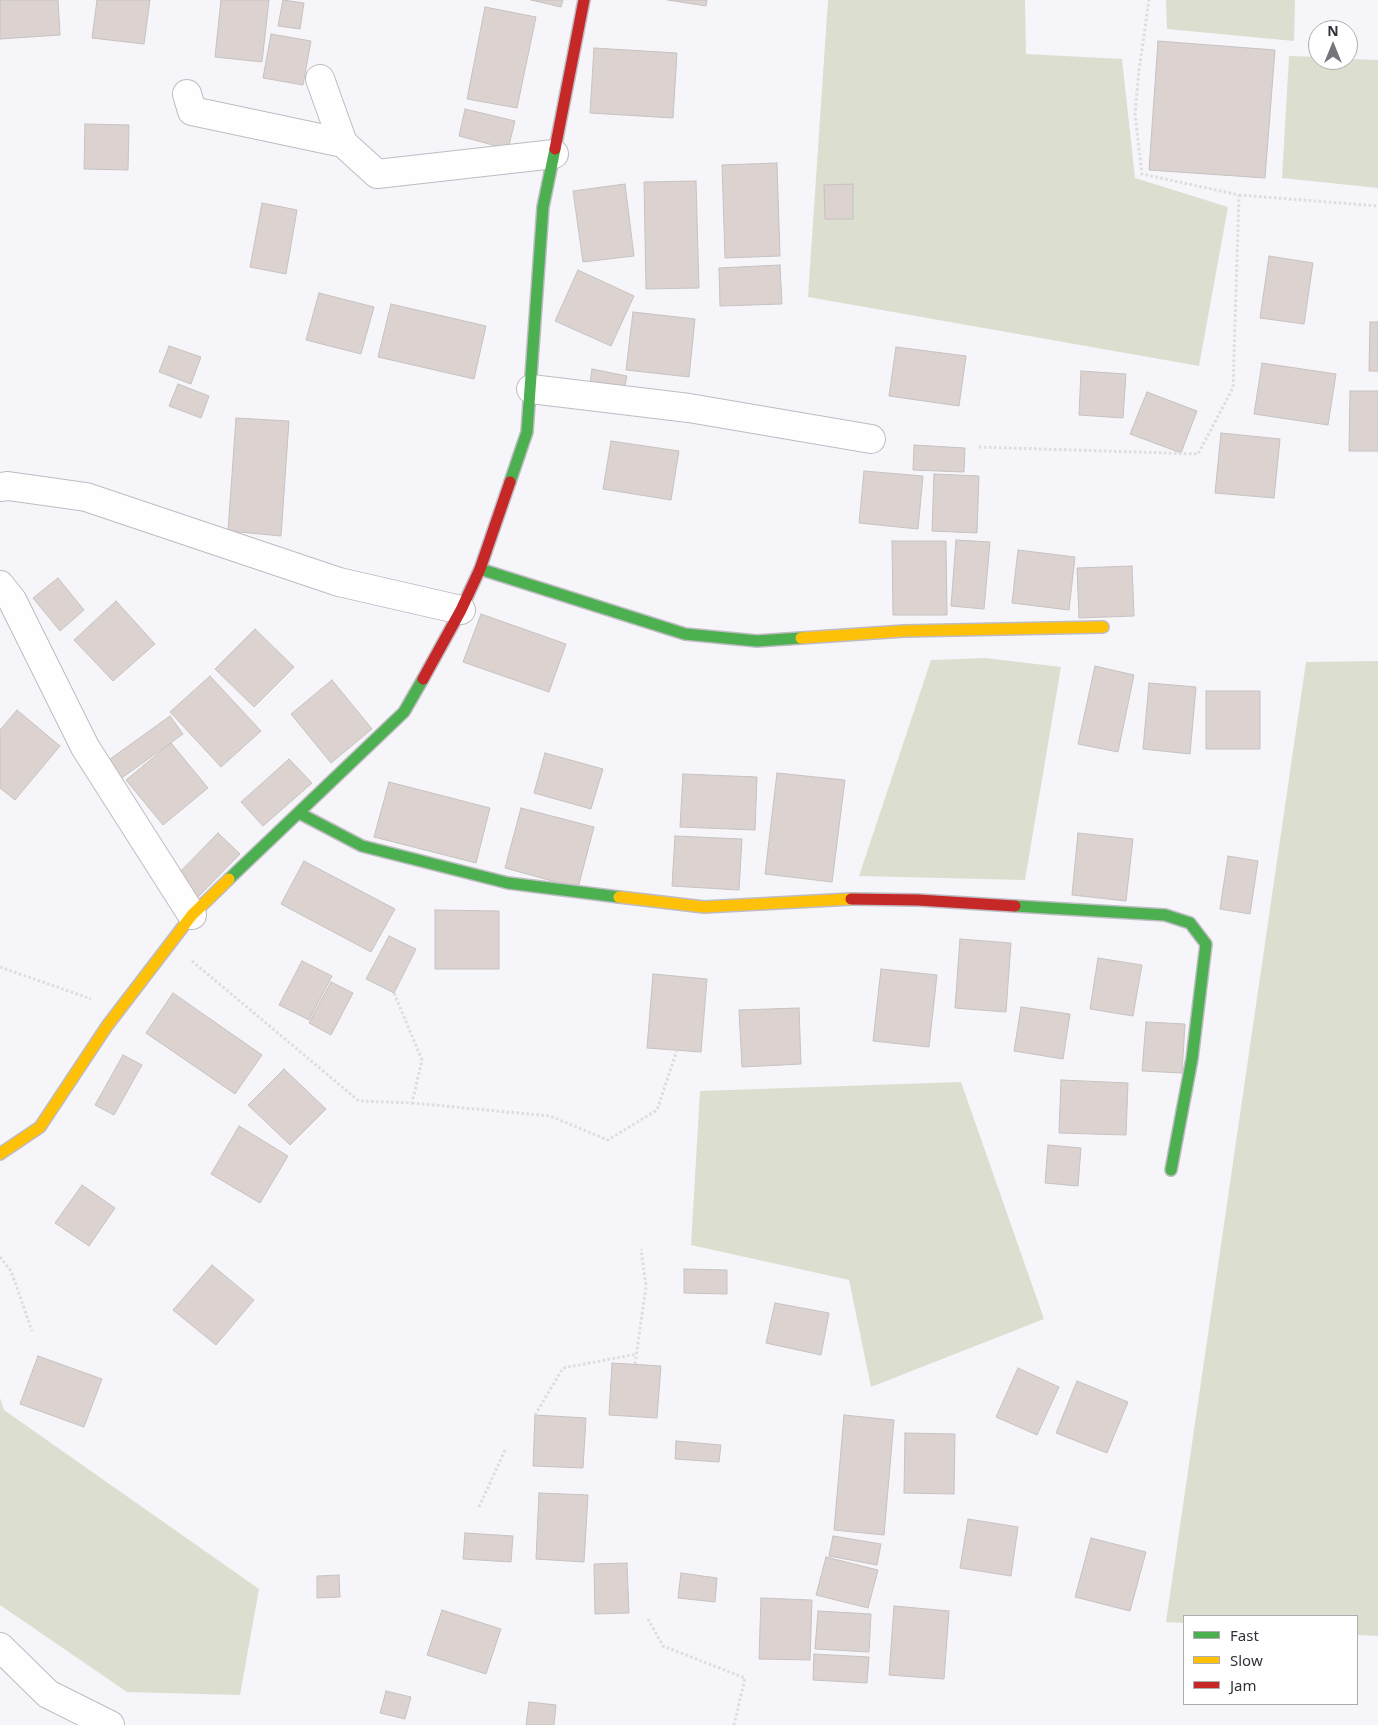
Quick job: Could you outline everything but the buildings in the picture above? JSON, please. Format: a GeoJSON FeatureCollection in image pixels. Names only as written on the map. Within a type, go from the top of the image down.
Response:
{"type":"FeatureCollection","features":[{"type":"Feature","properties":{"kind":"street"},"geometry":{"type":"LineString","coordinates":[[0,1154],[40,1128],[120,1009],[192,915],[404,712],[461,610],[480,569],[527,432],[543,207],[584,0]]}},
{"type":"Feature","properties":{"kind":"street"},"geometry":{"type":"LineString","coordinates":[[320,79],[343,143],[377,174],[554,154]]}},
{"type":"Feature","properties":{"kind":"street"},"geometry":{"type":"LineString","coordinates":[[187,94],[192,111],[343,143]]}},
{"type":"Feature","properties":{"kind":"street"},"geometry":{"type":"LineString","coordinates":[[531,389],[689,408],[871,439]]}},
{"type":"Feature","properties":{"kind":"street"},"geometry":{"type":"LineString","coordinates":[[0,487],[8,486],[86,497],[339,582],[461,610]]}},
{"type":"Feature","properties":{"kind":"street"},"geometry":{"type":"LineString","coordinates":[[480,569],[684,634],[757,641],[904,631],[1103,627]]}},
{"type":"Feature","properties":{"kind":"street"},"geometry":{"type":"LineString","coordinates":[[0,585],[12,600],[85,747],[192,915]]}},
{"type":"Feature","properties":{"kind":"street"},"geometry":{"type":"LineString","coordinates":[[299,813],[362,846],[508,882],[685,905],[704,907],[834,899],[918,900],[1164,915],[1190,923],[1206,944],[1192,1059],[1171,1170]]}},
{"type":"Feature","properties":{"kind":"street"},"geometry":{"type":"LineString","coordinates":[[0,1647],[48,1694],[110,1725]]}},
{"type":"Feature","properties":{"kind":"path"},"geometry":{"type":"LineString","coordinates":[[1149,0],[1139,70],[1136,114],[1142,174],[1239,195],[1378,206]]}},
{"type":"Feature","properties":{"kind":"path"},"geometry":{"type":"LineString","coordinates":[[979,447],[1198,454],[1233,388],[1239,195]]}},
{"type":"Feature","properties":{"kind":"path"},"geometry":{"type":"LineString","coordinates":[[170,943],[359,1101],[550,1116],[608,1140],[657,1110],[677,1050]]}},
{"type":"Feature","properties":{"kind":"path"},"geometry":{"type":"LineString","coordinates":[[0,967],[120,1009]]}},
{"type":"Feature","properties":{"kind":"path"},"geometry":{"type":"LineString","coordinates":[[394,993],[422,1060],[412,1104]]}},
{"type":"Feature","properties":{"kind":"path"},"geometry":{"type":"LineString","coordinates":[[635,1364],[646,1286],[641,1249]]}},
{"type":"Feature","properties":{"kind":"path"},"geometry":{"type":"LineString","coordinates":[[0,1257],[11,1271],[32,1331]]}},
{"type":"Feature","properties":{"kind":"path"},"geometry":{"type":"LineString","coordinates":[[535,1415],[563,1368],[637,1354]]}},
{"type":"Feature","properties":{"kind":"path"},"geometry":{"type":"LineString","coordinates":[[479,1507],[506,1448]]}},
{"type":"Feature","properties":{"kind":"path"},"geometry":{"type":"LineString","coordinates":[[648,1619],[663,1646],[745,1678],[734,1725]]}},
{"type":"Feature","properties":{"kind":"green space"},"geometry":{"type":"Polygon","coordinates":[[[828,0],[1025,0],[1026,54],[1122,59],[1135,178],[1228,207],[1199,366],[808,297],[828,0]]]}},
{"type":"Feature","properties":{"kind":"green space"},"geometry":{"type":"Polygon","coordinates":[[[1166,0],[1295,0],[1294,41],[1167,29],[1166,0]]]}},
{"type":"Feature","properties":{"kind":"green space"},"geometry":{"type":"Polygon","coordinates":[[[1289,56],[1308,57],[1308,70],[1358,70],[1358,59],[1378,60],[1378,188],[1282,178],[1289,56]]]}},
{"type":"Feature","properties":{"kind":"green space"},"geometry":{"type":"Polygon","coordinates":[[[985,658],[1061,667],[1025,880],[859,876],[931,660],[985,658]]]}},
{"type":"Feature","properties":{"kind":"green space"},"geometry":{"type":"Polygon","coordinates":[[[1378,661],[1378,1636],[1358,1635],[1358,1615],[1183,1615],[1183,1623],[1166,1622],[1306,662],[1378,661]]]}},
{"type":"Feature","properties":{"kind":"green space"},"geometry":{"type":"Polygon","coordinates":[[[961,1082],[1044,1319],[871,1387],[849,1280],[691,1245],[700,1091],[961,1082]]]}},
{"type":"Feature","properties":{"kind":"green space"},"geometry":{"type":"Polygon","coordinates":[[[0,1398],[4,1410],[259,1589],[240,1695],[127,1692],[0,1605],[0,1398]]]}},
{"type":"Feature","properties":{"kind":"traffic: fast"},"geometry":{"type":"LineString","coordinates":[[510,482],[527,432],[543,207],[555,149]]}},
{"type":"Feature","properties":{"kind":"traffic: fast"},"geometry":{"type":"LineString","coordinates":[[480,569],[685,634],[757,641],[801,638]]}},
{"type":"Feature","properties":{"kind":"traffic: fast"},"geometry":{"type":"LineString","coordinates":[[229,879],[404,712],[423,679]]}},
{"type":"Feature","properties":{"kind":"traffic: fast"},"geometry":{"type":"LineString","coordinates":[[299,813],[362,846],[508,883],[619,897]]}},
{"type":"Feature","properties":{"kind":"traffic: fast"},"geometry":{"type":"LineString","coordinates":[[1015,906],[1165,915],[1190,923],[1206,944],[1192,1059],[1171,1170]]}},
{"type":"Feature","properties":{"kind":"traffic: slow"},"geometry":{"type":"LineString","coordinates":[[801,638],[904,631],[1103,627]]}},
{"type":"Feature","properties":{"kind":"traffic: slow"},"geometry":{"type":"LineString","coordinates":[[0,1154],[40,1127],[107,1026],[192,915],[229,879]]}},
{"type":"Feature","properties":{"kind":"traffic: slow"},"geometry":{"type":"LineString","coordinates":[[619,897],[704,907],[851,899]]}},
{"type":"Feature","properties":{"kind":"traffic: jam"},"geometry":{"type":"LineString","coordinates":[[555,149],[584,0]]}},
{"type":"Feature","properties":{"kind":"traffic: jam"},"geometry":{"type":"LineString","coordinates":[[423,679],[461,610],[480,569],[510,482]]}},
{"type":"Feature","properties":{"kind":"traffic: jam"},"geometry":{"type":"LineString","coordinates":[[851,899],[918,900],[1015,906]]}}]}
